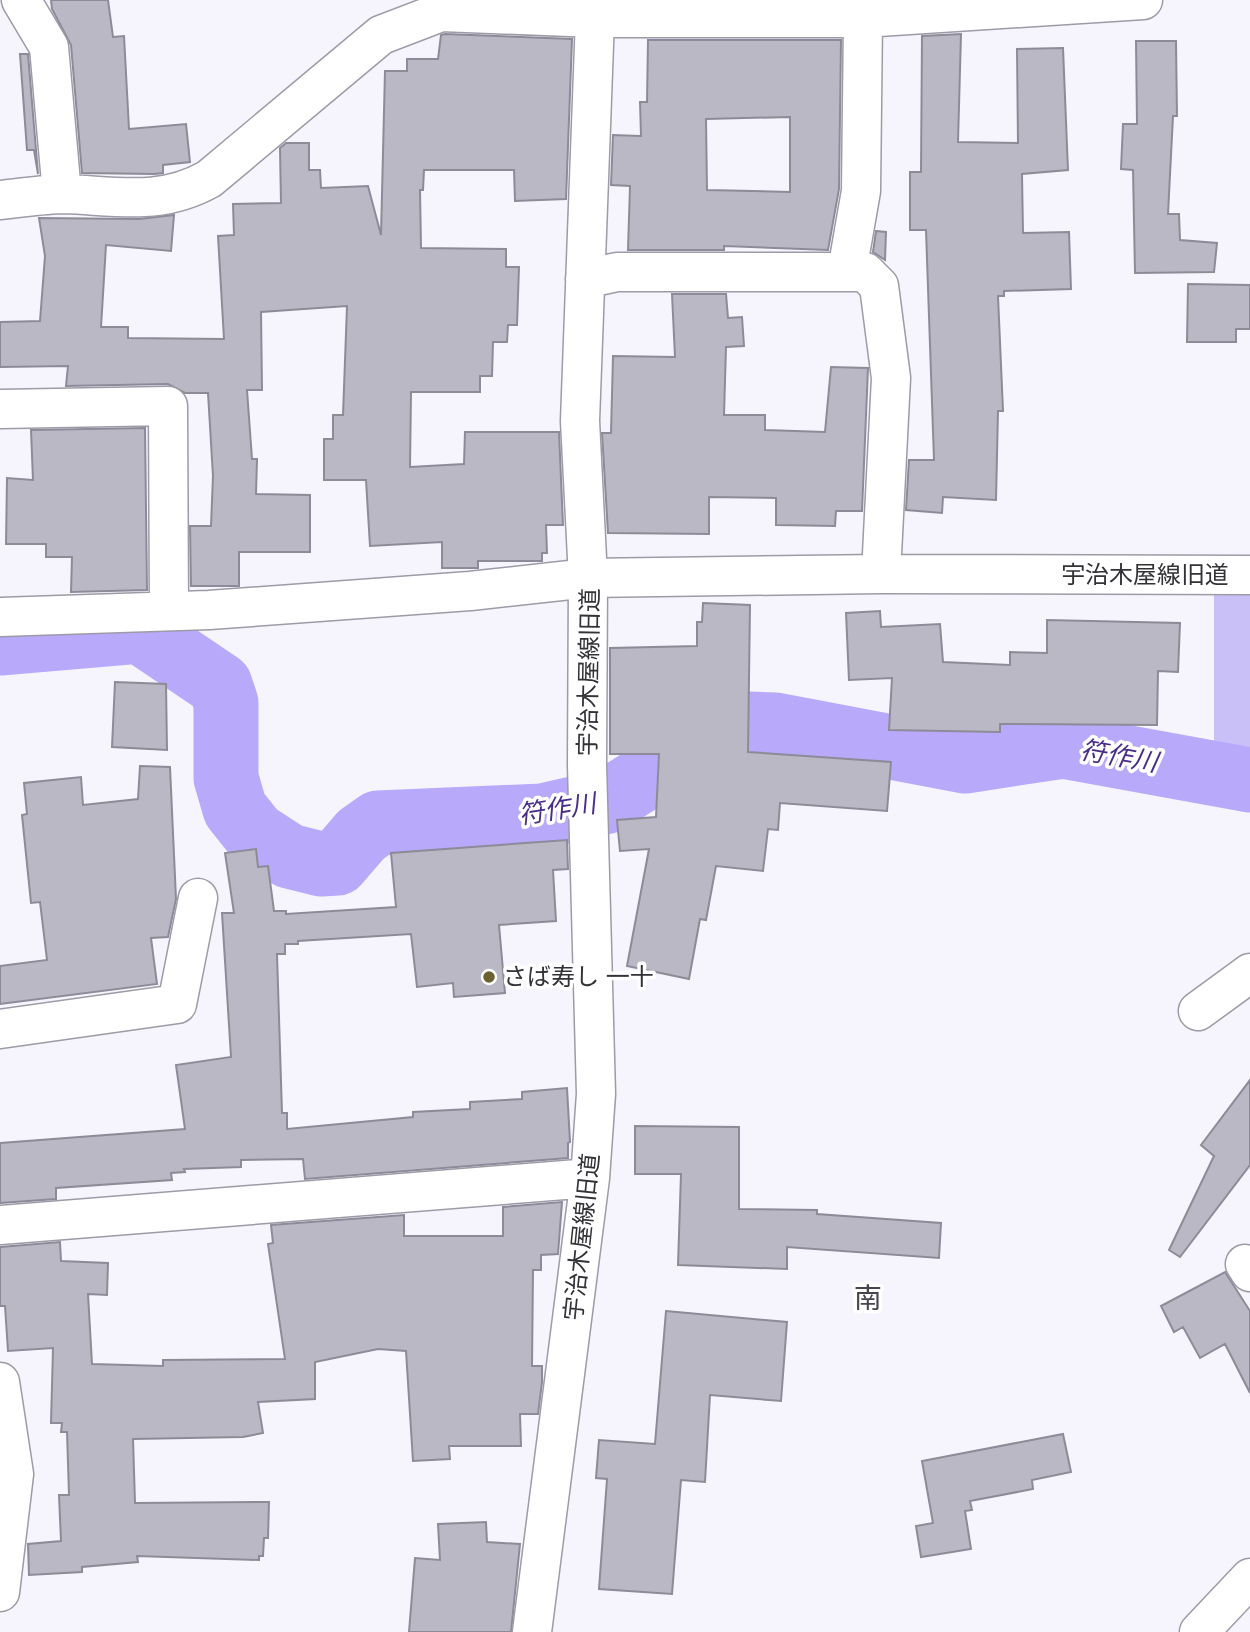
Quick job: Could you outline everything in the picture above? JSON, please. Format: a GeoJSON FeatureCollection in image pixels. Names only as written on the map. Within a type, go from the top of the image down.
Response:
{"type":"FeatureCollection","features":[{"type":"Feature","properties":{"kind":"street"},"geometry":{"type":"LineString","coordinates":[[21,0],[49,47],[62,194]]}},
{"type":"Feature","properties":{"kind":"street"},"geometry":{"type":"LineString","coordinates":[[0,200],[62,194],[144,199],[187,192],[209,179],[381,36],[441,6],[595,18],[854,12],[1143,0]]}},
{"type":"Feature","properties":{"kind":"street"},"geometry":{"type":"LineString","coordinates":[[847,271],[861,191],[854,12]]}},
{"type":"Feature","properties":{"kind":"street"},"geometry":{"type":"LineString","coordinates":[[0,617],[169,610],[470,591],[587,578],[580,421],[595,18]]}},
{"type":"Feature","properties":{"kind":"street"},"geometry":{"type":"LineString","coordinates":[[585,279],[617,272],[865,272],[879,286],[891,378],[881,574]]}},
{"type":"Feature","properties":{"kind":"street"},"geometry":{"type":"LineString","coordinates":[[0,409],[168,406],[169,610]]}},
{"type":"Feature","properties":{"kind":"street","name":"宇治木屋線旧道"},"geometry":{"type":"LineString","coordinates":[[532,1632],[590,1178],[596,1094],[587,765],[587,578],[881,574],[1250,575]]}},
{"type":"Feature","properties":{"kind":"street"},"geometry":{"type":"LineString","coordinates":[[0,1029],[177,1004],[198,898]]}},
{"type":"Feature","properties":{"kind":"street"},"geometry":{"type":"LineString","coordinates":[[1198,1011],[1250,973]]}},
{"type":"Feature","properties":{"kind":"street"},"geometry":{"type":"LineString","coordinates":[[0,1225],[590,1178]]}},
{"type":"Feature","properties":{"kind":"street"},"geometry":{"type":"LineString","coordinates":[[0,1382],[14,1474],[0,1592]]}},
{"type":"Feature","properties":{"kind":"street"},"geometry":{"type":"LineString","coordinates":[[1199,1632],[1250,1578]]}},
{"type":"Feature","properties":{"kind":"shaded area"},"geometry":{"type":"Polygon","coordinates":[[[1250,587],[1250,777],[1214,767],[1214,589],[1250,587]]]}},
{"type":"Feature","properties":{"kind":"building"},"geometry":{"type":"Polygon","coordinates":[[[51,0],[108,0],[113,37],[124,36],[129,129],[186,124],[190,162],[163,165],[163,173],[154,174],[82,173],[71,45],[52,9],[51,0]]]}},
{"type":"Feature","properties":{"kind":"building"},"geometry":{"type":"Polygon","coordinates":[[[961,34],[958,142],[1018,143],[1017,49],[1063,48],[1068,170],[1022,174],[1023,233],[1069,232],[1071,289],[1004,291],[1004,296],[998,296],[1003,411],[998,411],[996,500],[943,497],[942,513],[906,510],[909,460],[934,460],[926,230],[910,230],[910,172],[921,172],[922,36],[961,34]]]}},
{"type":"Feature","properties":{"kind":"building"},"geometry":{"type":"Polygon","coordinates":[[[441,35],[572,39],[566,199],[515,201],[514,170],[424,170],[423,190],[420,190],[421,248],[506,249],[506,267],[519,267],[517,325],[508,325],[507,342],[493,342],[492,376],[480,376],[480,392],[411,392],[410,467],[464,464],[465,432],[559,432],[563,525],[546,525],[547,553],[542,553],[542,561],[478,561],[478,568],[442,568],[442,542],[370,546],[366,480],[324,480],[324,439],[333,439],[333,415],[343,415],[347,306],[261,312],[262,390],[247,390],[252,459],[257,459],[256,494],[310,495],[310,552],[239,552],[239,586],[191,586],[190,526],[211,526],[213,476],[208,393],[185,393],[168,384],[66,386],[68,366],[0,367],[0,322],[40,321],[45,256],[39,218],[139,219],[174,215],[171,251],[106,245],[101,327],[128,327],[128,338],[224,339],[218,236],[234,235],[233,204],[281,203],[280,148],[286,143],[309,143],[309,170],[320,170],[321,188],[368,186],[381,235],[385,71],[407,71],[407,59],[438,59],[441,35]]]}},
{"type":"Feature","properties":{"kind":"building"},"geometry":{"type":"Polygon","coordinates":[[[648,40],[841,40],[839,189],[828,250],[724,246],[724,250],[628,250],[630,186],[611,185],[613,135],[641,136],[640,102],[647,102],[648,40]],[[790,117],[706,119],[707,190],[790,192],[790,117]]]}},
{"type":"Feature","properties":{"kind":"building"},"geometry":{"type":"Polygon","coordinates":[[[1136,41],[1176,41],[1177,116],[1173,116],[1168,214],[1179,214],[1180,240],[1217,243],[1214,272],[1135,273],[1133,170],[1121,169],[1123,124],[1137,124],[1136,41]]]}},
{"type":"Feature","properties":{"kind":"building"},"geometry":{"type":"Polygon","coordinates":[[[20,54],[28,54],[38,174],[34,150],[27,150],[20,54]]]}},
{"type":"Feature","properties":{"kind":"building"},"geometry":{"type":"Polygon","coordinates":[[[876,231],[886,232],[885,260],[873,252],[876,231]]]}},
{"type":"Feature","properties":{"kind":"building"},"geometry":{"type":"Polygon","coordinates":[[[1188,284],[1250,285],[1250,329],[1236,329],[1236,342],[1187,342],[1188,284]]]}},
{"type":"Feature","properties":{"kind":"building"},"geometry":{"type":"Polygon","coordinates":[[[672,294],[726,294],[728,318],[742,317],[744,346],[726,347],[724,415],[765,415],[765,430],[825,432],[831,367],[868,368],[862,511],[836,511],[835,526],[776,525],[776,498],[709,497],[709,534],[608,533],[602,433],[611,433],[613,356],[675,357],[672,294]]]}},
{"type":"Feature","properties":{"kind":"building"},"geometry":{"type":"Polygon","coordinates":[[[145,428],[147,590],[71,592],[72,557],[46,557],[46,544],[6,544],[7,478],[33,480],[31,430],[145,428]]]}},
{"type":"Feature","properties":{"kind":"building"},"geometry":{"type":"Polygon","coordinates":[[[703,603],[750,605],[748,752],[891,762],[887,811],[780,803],[778,830],[768,829],[763,871],[716,866],[706,920],[700,919],[689,979],[627,966],[649,849],[620,851],[617,820],[656,817],[659,754],[610,754],[610,648],[697,646],[697,622],[702,622],[703,603]]]}},
{"type":"Feature","properties":{"kind":"building"},"geometry":{"type":"Polygon","coordinates":[[[880,611],[881,627],[940,624],[943,662],[1010,665],[1010,652],[1047,653],[1047,620],[1180,623],[1178,672],[1158,671],[1157,725],[1000,724],[1000,732],[889,730],[892,678],[849,680],[846,613],[880,611]]]}},
{"type":"Feature","properties":{"kind":"building"},"geometry":{"type":"Polygon","coordinates":[[[115,682],[166,684],[167,750],[112,747],[115,682]]]}},
{"type":"Feature","properties":{"kind":"building"},"geometry":{"type":"Polygon","coordinates":[[[140,766],[170,767],[176,899],[168,937],[151,938],[157,984],[0,1004],[0,966],[47,960],[40,902],[31,903],[22,815],[27,814],[24,783],[81,777],[83,805],[138,799],[140,766]]]}},
{"type":"Feature","properties":{"kind":"building"},"geometry":{"type":"Polygon","coordinates":[[[567,840],[568,869],[553,870],[556,921],[499,925],[505,993],[454,997],[453,983],[417,987],[411,934],[298,941],[298,944],[285,944],[285,954],[277,954],[282,1113],[287,1113],[287,1129],[413,1117],[413,1112],[470,1109],[470,1102],[522,1099],[522,1092],[567,1088],[570,1142],[568,1158],[305,1179],[303,1159],[241,1160],[241,1167],[184,1169],[185,1172],[171,1173],[172,1180],[56,1188],[56,1199],[0,1203],[0,1143],[185,1129],[176,1065],[231,1057],[222,913],[234,913],[225,853],[256,849],[258,867],[268,866],[274,911],[286,911],[286,914],[396,907],[391,853],[567,840]]]}},
{"type":"Feature","properties":{"kind":"building"},"geometry":{"type":"Polygon","coordinates":[[[1250,1080],[1250,1165],[1180,1257],[1169,1250],[1214,1156],[1201,1145],[1250,1080]]]}},
{"type":"Feature","properties":{"kind":"building"},"geometry":{"type":"Polygon","coordinates":[[[635,1126],[739,1127],[739,1209],[817,1210],[817,1214],[941,1223],[939,1258],[787,1247],[787,1269],[678,1265],[681,1174],[635,1174],[635,1126]]]}},
{"type":"Feature","properties":{"kind":"building"},"geometry":{"type":"Polygon","coordinates":[[[562,1202],[558,1254],[541,1255],[541,1270],[533,1270],[532,1366],[542,1366],[542,1382],[538,1414],[520,1414],[521,1446],[449,1446],[450,1459],[413,1461],[406,1351],[378,1349],[315,1362],[315,1399],[258,1402],[263,1433],[243,1437],[133,1439],[135,1503],[269,1502],[268,1538],[264,1538],[263,1556],[259,1556],[259,1560],[137,1556],[138,1562],[82,1567],[82,1572],[29,1575],[28,1544],[61,1541],[59,1495],[69,1495],[67,1432],[61,1432],[62,1423],[51,1423],[53,1348],[8,1351],[5,1306],[0,1306],[0,1247],[60,1242],[61,1261],[108,1263],[107,1295],[88,1294],[92,1364],[163,1366],[163,1360],[285,1359],[268,1244],[273,1243],[271,1225],[404,1215],[404,1236],[503,1236],[503,1207],[562,1202]]]}},
{"type":"Feature","properties":{"kind":"building"},"geometry":{"type":"Polygon","coordinates":[[[1225,1272],[1250,1311],[1250,1393],[1225,1344],[1200,1358],[1183,1327],[1174,1332],[1161,1306],[1225,1272]]]}},
{"type":"Feature","properties":{"kind":"building"},"geometry":{"type":"Polygon","coordinates":[[[666,1311],[787,1322],[781,1401],[710,1395],[705,1482],[681,1480],[672,1594],[599,1589],[607,1479],[596,1478],[599,1440],[655,1444],[666,1311]]]}},
{"type":"Feature","properties":{"kind":"building"},"geometry":{"type":"Polygon","coordinates":[[[1063,1434],[1071,1472],[1032,1480],[1033,1489],[970,1501],[972,1510],[965,1511],[971,1549],[921,1557],[916,1526],[933,1523],[922,1461],[1063,1434]]]}},
{"type":"Feature","properties":{"kind":"building"},"geometry":{"type":"Polygon","coordinates":[[[486,1522],[487,1542],[520,1544],[511,1632],[409,1632],[415,1558],[440,1560],[438,1524],[486,1522]]]}},
{"type":"Feature","properties":{"kind":"waterway","name":"符作川"},"geometry":{"type":"LineString","coordinates":[[0,643],[140,631],[220,685],[226,703],[226,778],[235,809],[255,834],[289,856],[321,864],[337,863],[361,835],[378,823],[543,816],[608,801],[714,734],[749,724],[775,725],[965,761],[1063,746],[1250,780]]}},
{"type":"Feature","properties":{"kind":"place","name":"さば寿し 一十"},"geometry":{"type":"Point","coordinates":[489,977]}},
{"type":"Feature","properties":{"kind":"district","name":"南"},"geometry":{"type":"Point","coordinates":[868,1298]}}]}
